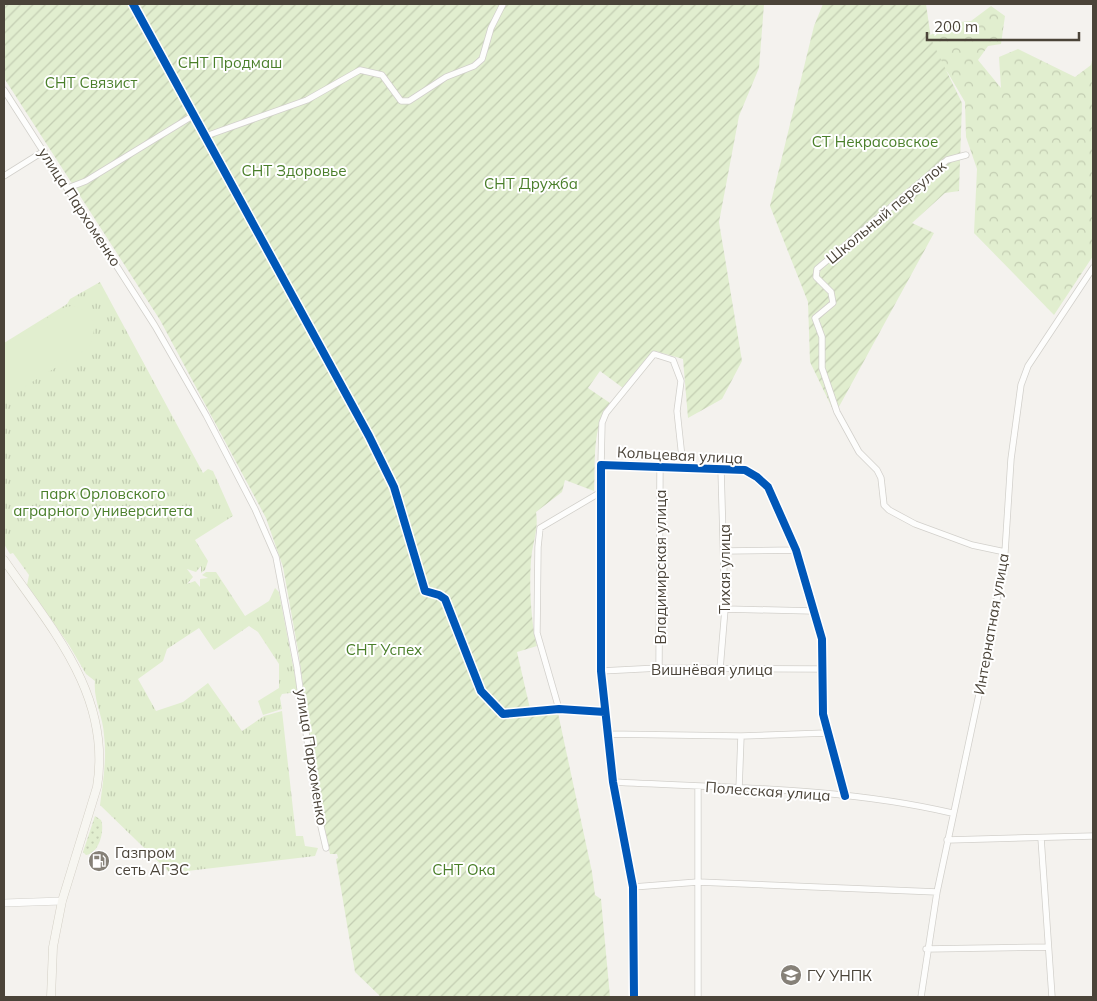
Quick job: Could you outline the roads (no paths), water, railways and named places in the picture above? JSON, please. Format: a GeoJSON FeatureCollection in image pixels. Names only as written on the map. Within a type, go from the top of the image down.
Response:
{"type":"FeatureCollection","features":[{"type":"Feature","properties":{"kind":"main road"},"geometry":{"type":"LineString","coordinates":[[4,560],[73,661],[86,686],[99,736],[100,769],[97,787],[62,901],[53,947],[51,997]]}},
{"type":"Feature","properties":{"kind":"street"},"geometry":{"type":"LineString","coordinates":[[133,4],[369,436],[394,487],[425,591],[439,595],[449,606],[481,691],[503,714],[559,709],[605,712]]}},
{"type":"Feature","properties":{"kind":"street"},"geometry":{"type":"LineString","coordinates":[[206,136],[307,100],[360,70],[382,75],[401,101],[409,101],[446,77],[474,66],[482,59],[491,28],[504,4]]}},
{"type":"Feature","properties":{"kind":"street","name":"улица Пархоменко"},"geometry":{"type":"LineString","coordinates":[[4,90],[155,326],[206,415],[276,557],[297,667],[316,805],[326,848]]}},
{"type":"Feature","properties":{"kind":"street"},"geometry":{"type":"LineString","coordinates":[[68,188],[86,181],[194,115]]}},
{"type":"Feature","properties":{"kind":"street"},"geometry":{"type":"LineString","coordinates":[[4,176],[44,151]]}},
{"type":"Feature","properties":{"kind":"street","name":"Школьный переулок"},"geometry":{"type":"LineString","coordinates":[[966,155],[947,160],[817,269],[816,277],[831,292],[833,303],[815,318],[822,337],[822,368],[837,412],[859,452],[878,470],[881,478],[884,505],[889,510],[915,524],[972,545],[1005,552]]}},
{"type":"Feature","properties":{"kind":"street","name":"Интернатная улица"},"geometry":{"type":"LineString","coordinates":[[920,997],[936,892],[988,652],[1005,552],[1011,458],[1024,376],[1093,268]]}},
{"type":"Feature","properties":{"kind":"street"},"geometry":{"type":"LineString","coordinates":[[601,465],[602,423],[606,413],[654,354],[673,360],[681,381],[677,412],[683,467]]}},
{"type":"Feature","properties":{"kind":"street","name":"Кольцевая улица"},"geometry":{"type":"LineString","coordinates":[[634,997],[633,887],[613,782],[601,671],[601,465],[745,470],[764,482],[796,550],[822,639],[823,714],[845,796]]}},
{"type":"Feature","properties":{"kind":"street","name":"Владимирская улица"},"geometry":{"type":"LineString","coordinates":[[659,668],[660,466]]}},
{"type":"Feature","properties":{"kind":"street","name":"Тихая улица"},"geometry":{"type":"LineString","coordinates":[[720,669],[725,609],[725,551],[721,469]]}},
{"type":"Feature","properties":{"kind":"street"},"geometry":{"type":"LineString","coordinates":[[559,709],[537,633],[540,528],[601,492]]}},
{"type":"Feature","properties":{"kind":"street"},"geometry":{"type":"LineString","coordinates":[[725,551],[796,550]]}},
{"type":"Feature","properties":{"kind":"street"},"geometry":{"type":"LineString","coordinates":[[725,609],[813,611]]}},
{"type":"Feature","properties":{"kind":"street","name":"Вишнёвая улица"},"geometry":{"type":"LineString","coordinates":[[601,671],[659,668],[823,669]]}},
{"type":"Feature","properties":{"kind":"street"},"geometry":{"type":"LineString","coordinates":[[607,734],[741,736],[827,733]]}},
{"type":"Feature","properties":{"kind":"street"},"geometry":{"type":"LineString","coordinates":[[739,789],[741,736]]}},
{"type":"Feature","properties":{"kind":"street","name":"Полесская улица"},"geometry":{"type":"LineString","coordinates":[[613,782],[807,792],[920,806],[952,813]]}},
{"type":"Feature","properties":{"kind":"street"},"geometry":{"type":"LineString","coordinates":[[698,786],[698,997]]}},
{"type":"Feature","properties":{"kind":"street"},"geometry":{"type":"LineString","coordinates":[[947,840],[1040,838],[1093,834]]}},
{"type":"Feature","properties":{"kind":"street"},"geometry":{"type":"LineString","coordinates":[[1040,838],[1052,997]]}},
{"type":"Feature","properties":{"kind":"street"},"geometry":{"type":"LineString","coordinates":[[633,887],[698,882],[936,892]]}},
{"type":"Feature","properties":{"kind":"street"},"geometry":{"type":"LineString","coordinates":[[4,903],[62,901]]}},
{"type":"Feature","properties":{"kind":"street"},"geometry":{"type":"LineString","coordinates":[[926,949],[1047,947]]}},
{"type":"Feature","properties":{"kind":"place","name":"Газпром сеть АГЗС"},"geometry":{"type":"Point","coordinates":[99,861]}},
{"type":"Feature","properties":{"kind":"place","name":"ГУ УНПК"},"geometry":{"type":"Point","coordinates":[791,975]}},
{"type":"Feature","properties":{"kind":"park label","name":"СНТ Продмаш"},"geometry":{"type":"Point","coordinates":[230,62]}},
{"type":"Feature","properties":{"kind":"park label","name":"СНТ Связист"},"geometry":{"type":"Point","coordinates":[91,82]}},
{"type":"Feature","properties":{"kind":"park label","name":"СТ Некрасовское"},"geometry":{"type":"Point","coordinates":[875,141]}},
{"type":"Feature","properties":{"kind":"park label","name":"СНТ Здоровье"},"geometry":{"type":"Point","coordinates":[294,170]}},
{"type":"Feature","properties":{"kind":"park label","name":"СНТ Дружба"},"geometry":{"type":"Point","coordinates":[531,183]}},
{"type":"Feature","properties":{"kind":"park label","name":"парк Орловского аграрного университета"},"geometry":{"type":"Point","coordinates":[103,502]}},
{"type":"Feature","properties":{"kind":"park label","name":"СНТ Успех"},"geometry":{"type":"Point","coordinates":[384,649]}},
{"type":"Feature","properties":{"kind":"park label","name":"СНТ Ока"},"geometry":{"type":"Point","coordinates":[464,869]}}]}
